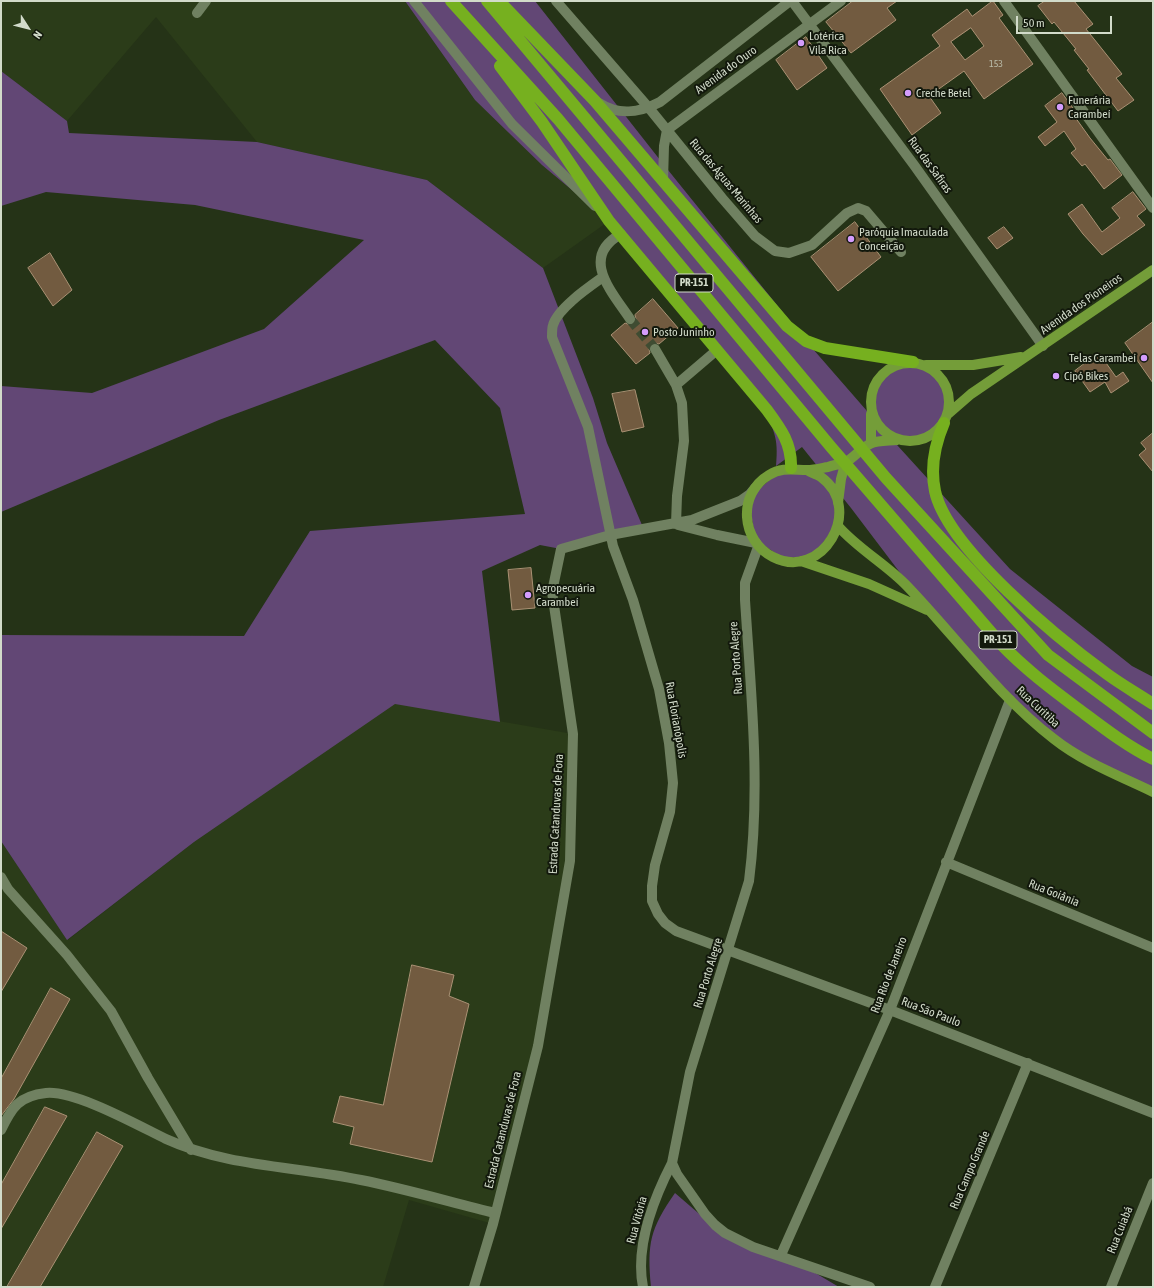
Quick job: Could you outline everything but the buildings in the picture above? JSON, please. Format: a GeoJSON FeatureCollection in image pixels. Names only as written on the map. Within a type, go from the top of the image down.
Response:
{"type":"FeatureCollection","features":[{"type":"Feature","properties":{"kind":"highway","name":"PR-151"},"geometry":{"type":"LineString","coordinates":[[451,1],[558,119],[831,447],[981,622],[1022,666],[1130,748],[1153,759]]}},
{"type":"Feature","properties":{"kind":"highway","name":"PR-151"},"geometry":{"type":"LineString","coordinates":[[488,1],[886,478],[1048,655],[1153,733]]}},
{"type":"Feature","properties":{"kind":"highway"},"geometry":{"type":"LineString","coordinates":[[499,1],[595,101],[787,326],[796,334],[806,341],[825,348],[913,362]]}},
{"type":"Feature","properties":{"kind":"highway"},"geometry":{"type":"LineString","coordinates":[[461,13],[542,122],[609,221],[767,410],[782,431],[789,446],[791,468]]}},
{"type":"Feature","properties":{"kind":"highway"},"geometry":{"type":"LineString","coordinates":[[946,418],[936,448],[933,475],[935,492],[941,508],[952,528],[990,572],[1048,626],[1107,674],[1153,704]]}},
{"type":"Feature","properties":{"kind":"main road","name":"Avenida dos Pioneiros"},"geometry":{"type":"LineString","coordinates":[[946,418],[959,403],[1153,270]]}},
{"type":"Feature","properties":{"kind":"main road"},"geometry":{"type":"LineString","coordinates":[[925,365],[973,365],[1024,357]]}},
{"type":"Feature","properties":{"kind":"main road"},"geometry":{"type":"LineString","coordinates":[[807,470],[821,478],[832,489],[838,503],[840,514],[838,526],[833,538],[825,549],[814,557],[801,561],[787,561],[774,557],[758,545],[752,538],[747,524],[747,509],[751,494],[760,482],[769,475],[791,468],[807,470],[846,461],[871,443],[897,440],[908,442],[922,440],[935,433],[946,418],[949,398],[945,381],[934,369],[913,362],[900,363],[881,375],[874,386],[870,404],[871,443]]}},
{"type":"Feature","properties":{"kind":"main road"},"geometry":{"type":"LineString","coordinates":[[870,404],[875,421],[887,434],[897,440]]}},
{"type":"Feature","properties":{"kind":"main road"},"geometry":{"type":"LineString","coordinates":[[838,503],[841,479],[846,461]]}},
{"type":"Feature","properties":{"kind":"main road","name":"Rua Curitiba"},"geometry":{"type":"LineString","coordinates":[[838,526],[847,536],[895,574],[1010,700],[1054,739],[1086,760],[1153,792]]}},
{"type":"Feature","properties":{"kind":"main road"},"geometry":{"type":"LineString","coordinates":[[801,561],[869,584],[929,611]]}},
{"type":"Feature","properties":{"kind":"street"},"geometry":{"type":"LineString","coordinates":[[197,13],[206,1]]}},
{"type":"Feature","properties":{"kind":"street"},"geometry":{"type":"LineString","coordinates":[[414,1],[512,124],[609,221]]}},
{"type":"Feature","properties":{"kind":"street","name":"Rua das Águas Marinhas"},"geometry":{"type":"LineString","coordinates":[[556,1],[649,108],[755,236],[775,251],[789,253],[812,245],[847,213],[858,208],[866,211],[901,252]]}},
{"type":"Feature","properties":{"kind":"street","name":"Avenida do Ouro"},"geometry":{"type":"LineString","coordinates":[[595,101],[607,108],[618,111],[637,112],[649,108],[660,102],[791,1]]}},
{"type":"Feature","properties":{"kind":"street","name":"Rua das Safiras"},"geometry":{"type":"LineString","coordinates":[[791,1],[914,165],[1043,346]]}},
{"type":"Feature","properties":{"kind":"street","name":"Avenida do Ouro"},"geometry":{"type":"LineString","coordinates":[[667,130],[841,1]]}},
{"type":"Feature","properties":{"kind":"street"},"geometry":{"type":"LineString","coordinates":[[1004,1],[1153,208]]}},
{"type":"Feature","properties":{"kind":"street"},"geometry":{"type":"LineString","coordinates":[[663,181],[664,146],[667,130]]}},
{"type":"Feature","properties":{"kind":"street"},"geometry":{"type":"LineString","coordinates":[[620,234],[610,240],[604,247],[599,266],[603,277],[630,319]]}},
{"type":"Feature","properties":{"kind":"street","name":"Rua Florianópolis"},"geometry":{"type":"LineString","coordinates":[[603,277],[574,298],[555,320],[552,337],[588,427],[610,535],[633,600],[659,689],[669,743],[673,783],[670,812],[655,865],[652,886],[652,901],[658,914]]}},
{"type":"Feature","properties":{"kind":"street"},"geometry":{"type":"LineString","coordinates":[[655,348],[676,385],[682,403],[684,441],[677,496],[676,524],[758,545]]}},
{"type":"Feature","properties":{"kind":"street"},"geometry":{"type":"LineString","coordinates":[[676,385],[717,350]]}},
{"type":"Feature","properties":{"kind":"street","name":"Estrada Catanduvas de Fora"},"geometry":{"type":"LineString","coordinates":[[474,1287],[495,1213],[538,1046],[570,860],[573,734],[552,592],[561,549],[610,535],[692,520],[740,500],[750,494],[760,482]]}},
{"type":"Feature","properties":{"kind":"street","name":"Rua Porto Alegre"},"geometry":{"type":"LineString","coordinates":[[672,1163],[690,1072],[749,880],[753,850],[755,750],[745,595],[748,572],[758,545]]}},
{"type":"Feature","properties":{"kind":"street","name":"Rua Rio de Janeiro"},"geometry":{"type":"LineString","coordinates":[[781,1255],[890,1010],[946,862],[1010,700]]}},
{"type":"Feature","properties":{"kind":"street","name":"Rua Goiânia"},"geometry":{"type":"LineString","coordinates":[[946,862],[1153,948]]}},
{"type":"Feature","properties":{"kind":"street"},"geometry":{"type":"LineString","coordinates":[[1,877],[8,889],[67,955],[111,1011],[148,1078],[191,1150]]}},
{"type":"Feature","properties":{"kind":"street","name":"Rua São Paulo"},"geometry":{"type":"LineString","coordinates":[[658,914],[665,923],[676,931],[728,952],[890,1010],[1153,1113]]}},
{"type":"Feature","properties":{"kind":"street","name":"Rua Campo Grande"},"geometry":{"type":"LineString","coordinates":[[935,1287],[1028,1063]]}},
{"type":"Feature","properties":{"kind":"street"},"geometry":{"type":"LineString","coordinates":[[1,1130],[7,1117],[22,1098],[47,1092],[82,1099],[191,1150],[248,1163],[360,1180],[495,1213]]}},
{"type":"Feature","properties":{"kind":"street"},"geometry":{"type":"LineString","coordinates":[[672,1163],[677,1174],[705,1214],[715,1225],[742,1242],[864,1286]]}},
{"type":"Feature","properties":{"kind":"street","name":"Rua Vitória"},"geometry":{"type":"LineString","coordinates":[[643,1287],[641,1258],[654,1206],[661,1185],[672,1163]]}},
{"type":"Feature","properties":{"kind":"street","name":"Rua Cuiabá"},"geometry":{"type":"LineString","coordinates":[[1111,1287],[1153,1183]]}},
{"type":"Feature","properties":{"kind":"shaded area"},"geometry":{"type":"Polygon","coordinates":[[[1,1],[405,1],[475,100],[609,221],[543,268],[427,180],[257,142],[156,17],[67,121],[1,71],[1,1]]]}},
{"type":"Feature","properties":{"kind":"shaded area"},"geometry":{"type":"Polygon","coordinates":[[[405,1],[535,1],[664,165],[806,341],[887,434],[1010,569],[1132,666],[1153,677],[1153,792],[1054,739],[929,611],[851,508],[802,447],[776,466],[776,440],[762,403],[609,221],[542,165],[475,100],[405,1]]]}},
{"type":"Feature","properties":{"kind":"shaded area"},"geometry":{"type":"Polygon","coordinates":[[[1,71],[67,121],[69,133],[257,142],[427,180],[543,268],[593,398],[607,443],[642,525],[561,549],[540,545],[482,571],[500,722],[395,704],[194,842],[67,940],[1,841],[1,635],[244,636],[310,531],[525,514],[500,408],[435,340],[219,420],[1,512],[1,386],[92,393],[264,329],[364,240],[195,205],[46,192],[1,206],[1,71]]]}},
{"type":"Feature","properties":{"kind":"shaded area"},"geometry":{"type":"Polygon","coordinates":[[[903,365],[917,365],[931,371],[941,381],[947,395],[945,416],[941,423],[931,433],[917,439],[903,439],[889,433],[879,423],[873,409],[873,395],[879,381],[889,371],[903,365]]]}},
{"type":"Feature","properties":{"kind":"shaded area"},"geometry":{"type":"Polygon","coordinates":[[[806,472],[823,483],[832,492],[835,505],[836,525],[814,555],[784,559],[756,540],[749,505],[753,494],[778,473],[806,472]]]}},
{"type":"Feature","properties":{"kind":"shaded area"},"geometry":{"type":"Polygon","coordinates":[[[395,703],[573,734],[570,861],[538,1046],[493,1224],[409,1200],[383,1287],[1,1287],[1,841],[68,940],[194,842],[395,703]]]}},
{"type":"Feature","properties":{"kind":"shaded area"},"geometry":{"type":"Polygon","coordinates":[[[675,1193],[704,1218],[817,1274],[839,1287],[651,1287],[650,1247],[652,1237],[660,1217],[675,1193]]]}},
{"type":"Feature","properties":{"kind":"tunnel"},"geometry":{"type":"LineString","coordinates":[[630,319],[655,349]]}},
{"type":"Feature","properties":{"kind":"place","name":"Lotérica Vila Rica"},"geometry":{"type":"Point","coordinates":[801,43]}},
{"type":"Feature","properties":{"kind":"place","name":"Creche Betel"},"geometry":{"type":"Point","coordinates":[908,93]}},
{"type":"Feature","properties":{"kind":"place","name":"Funerária Carambeí"},"geometry":{"type":"Point","coordinates":[1060,107]}},
{"type":"Feature","properties":{"kind":"place","name":"Paróquia Imaculada Conceição"},"geometry":{"type":"Point","coordinates":[851,239]}},
{"type":"Feature","properties":{"kind":"place","name":"Posto Juninho"},"geometry":{"type":"Point","coordinates":[645,332]}},
{"type":"Feature","properties":{"kind":"place","name":"Telas Carambeí"},"geometry":{"type":"Point","coordinates":[1144,358]}},
{"type":"Feature","properties":{"kind":"place","name":"Cipó Bikes"},"geometry":{"type":"Point","coordinates":[1056,376]}},
{"type":"Feature","properties":{"kind":"place","name":"Agropecuária Carambeí"},"geometry":{"type":"Point","coordinates":[528,595]}}]}
